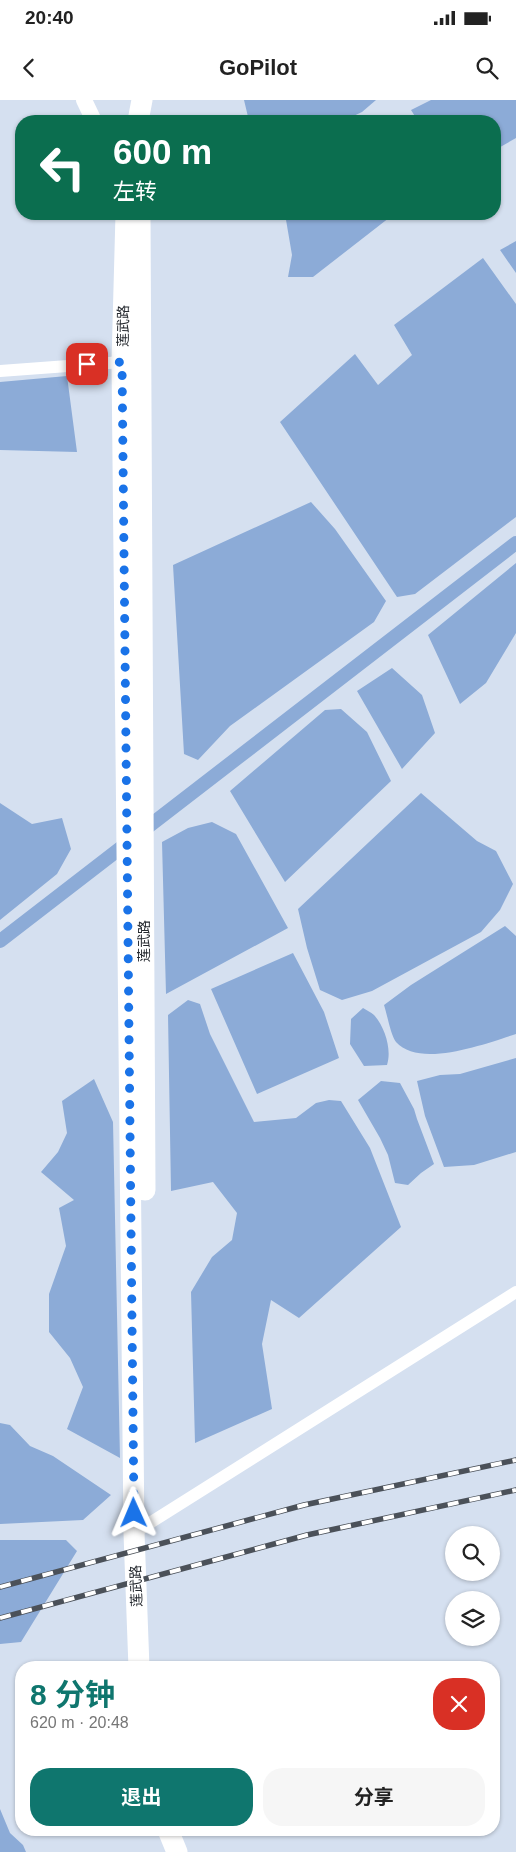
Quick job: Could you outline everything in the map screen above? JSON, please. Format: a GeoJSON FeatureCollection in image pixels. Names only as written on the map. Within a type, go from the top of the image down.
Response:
{"type":"FeatureCollection","features":[{"type":"Feature","properties":{"kind":"main road"},"geometry":{"type":"LineString","coordinates":[[139,115],[142,100]]}},
{"type":"Feature","properties":{"kind":"main road"},"geometry":{"type":"LineString","coordinates":[[153,115],[156,100]]}},
{"type":"Feature","properties":{"kind":"main road","name":"莲武路"},"geometry":{"type":"LineString","coordinates":[[126,220],[122,362],[140,1528],[150,1661]]}},
{"type":"Feature","properties":{"kind":"main road","name":"莲武路"},"geometry":{"type":"LineString","coordinates":[[139,1661],[140,220]]}},
{"type":"Feature","properties":{"kind":"main road"},"geometry":{"type":"LineString","coordinates":[[170,1836],[177,1852]]}},
{"type":"Feature","properties":{"kind":"main road"},"geometry":{"type":"LineString","coordinates":[[181,1836],[188,1852]]}},
{"type":"Feature","properties":{"kind":"street"},"geometry":{"type":"LineString","coordinates":[[84,100],[91,115]]}},
{"type":"Feature","properties":{"kind":"street"},"geometry":{"type":"LineString","coordinates":[[0,371],[122,362]]}},
{"type":"Feature","properties":{"kind":"street"},"geometry":{"type":"LineString","coordinates":[[140,1528],[516,1292]]}},
{"type":"Feature","properties":{"kind":"water"},"geometry":{"type":"Polygon","coordinates":[[[244,100],[376,100],[356,115],[248,115],[244,100]]]}},
{"type":"Feature","properties":{"kind":"water"},"geometry":{"type":"Polygon","coordinates":[[[431,100],[516,100],[516,138],[501,147],[501,115],[414,115],[411,110],[431,100]]]}},
{"type":"Feature","properties":{"kind":"water"},"geometry":{"type":"Polygon","coordinates":[[[286,220],[386,220],[313,277],[288,277],[292,255],[286,220]]]}},
{"type":"Feature","properties":{"kind":"water"},"geometry":{"type":"Polygon","coordinates":[[[516,241],[516,273],[500,250],[516,241]]]}},
{"type":"Feature","properties":{"kind":"water"},"geometry":{"type":"Polygon","coordinates":[[[483,258],[516,304],[516,517],[415,594],[397,597],[280,422],[355,354],[378,385],[412,355],[394,325],[483,258]]]}},
{"type":"Feature","properties":{"kind":"water"},"geometry":{"type":"Polygon","coordinates":[[[67,376],[77,452],[0,450],[0,382],[67,376]]]}},
{"type":"Feature","properties":{"kind":"water"},"geometry":{"type":"Polygon","coordinates":[[[311,502],[335,529],[386,601],[374,622],[230,726],[198,760],[184,754],[173,565],[311,502]]]}},
{"type":"Feature","properties":{"kind":"water"},"geometry":{"type":"Polygon","coordinates":[[[516,563],[516,633],[486,683],[460,704],[428,635],[516,563]]]}},
{"type":"Feature","properties":{"kind":"water"},"geometry":{"type":"Polygon","coordinates":[[[392,668],[422,695],[435,733],[402,769],[357,691],[392,668]]]}},
{"type":"Feature","properties":{"kind":"water"},"geometry":{"type":"Polygon","coordinates":[[[341,709],[367,732],[391,781],[285,882],[230,791],[325,710],[341,709]]]}},
{"type":"Feature","properties":{"kind":"water"},"geometry":{"type":"Polygon","coordinates":[[[421,793],[477,841],[496,851],[513,884],[500,910],[481,932],[372,991],[342,1000],[320,990],[307,948],[298,909],[421,793]]]}},
{"type":"Feature","properties":{"kind":"water"},"geometry":{"type":"Polygon","coordinates":[[[0,803],[32,824],[62,818],[71,849],[57,874],[0,920],[0,803]]]}},
{"type":"Feature","properties":{"kind":"water"},"geometry":{"type":"Polygon","coordinates":[[[212,822],[236,834],[288,928],[166,994],[162,842],[188,828],[212,822]]]}},
{"type":"Feature","properties":{"kind":"water"},"geometry":{"type":"Polygon","coordinates":[[[505,926],[516,936],[516,1034],[472,1048],[437,1054],[407,1050],[396,1042],[384,1005],[411,985],[505,926]]]}},
{"type":"Feature","properties":{"kind":"water"},"geometry":{"type":"Polygon","coordinates":[[[293,953],[324,1012],[339,1058],[257,1094],[211,989],[293,953]]]}},
{"type":"Feature","properties":{"kind":"water"},"geometry":{"type":"Polygon","coordinates":[[[188,1000],[200,1004],[210,1034],[254,1122],[296,1118],[316,1103],[329,1100],[341,1101],[370,1148],[401,1227],[299,1318],[271,1300],[262,1344],[272,1409],[195,1443],[191,1292],[212,1257],[232,1240],[237,1213],[213,1182],[171,1191],[168,1015],[188,1000]]]}},
{"type":"Feature","properties":{"kind":"water"},"geometry":{"type":"Polygon","coordinates":[[[363,1008],[374,1015],[384,1032],[389,1053],[387,1065],[364,1066],[350,1044],[351,1019],[363,1008]]]}},
{"type":"Feature","properties":{"kind":"water"},"geometry":{"type":"Polygon","coordinates":[[[516,1058],[516,1152],[474,1165],[444,1167],[425,1116],[417,1081],[440,1075],[460,1074],[516,1058]]]}},
{"type":"Feature","properties":{"kind":"water"},"geometry":{"type":"Polygon","coordinates":[[[94,1079],[113,1122],[120,1458],[67,1429],[83,1387],[70,1358],[49,1332],[49,1294],[66,1246],[59,1208],[74,1200],[41,1172],[58,1152],[67,1133],[62,1101],[94,1079]]]}},
{"type":"Feature","properties":{"kind":"water"},"geometry":{"type":"Polygon","coordinates":[[[381,1081],[400,1083],[414,1109],[434,1164],[408,1185],[395,1183],[388,1155],[358,1100],[381,1081]]]}},
{"type":"Feature","properties":{"kind":"water"},"geometry":{"type":"Polygon","coordinates":[[[0,1423],[10,1425],[30,1446],[53,1456],[111,1495],[83,1520],[0,1524],[0,1423]]]}},
{"type":"Feature","properties":{"kind":"water"},"geometry":{"type":"Polygon","coordinates":[[[0,1540],[66,1540],[77,1551],[21,1642],[0,1644],[0,1540]]]}},
{"type":"Feature","properties":{"kind":"water"},"geometry":{"type":"Polygon","coordinates":[[[0,1809],[10,1833],[23,1845],[26,1852],[0,1852],[0,1809]]]}},
{"type":"Feature","properties":{"kind":"waterway"},"geometry":{"type":"LineString","coordinates":[[0,941],[516,543]]}},
{"type":"Feature","properties":{"kind":"railway"},"geometry":{"type":"LineString","coordinates":[[0,1587],[304,1505],[516,1460]]}},
{"type":"Feature","properties":{"kind":"railway"},"geometry":{"type":"LineString","coordinates":[[0,1618],[307,1535],[516,1490]]}},
{"type":"Feature","properties":{"kind":"route"},"geometry":{"type":"LineString","coordinates":[[87,364],[122,362],[134,1513]]}}]}
